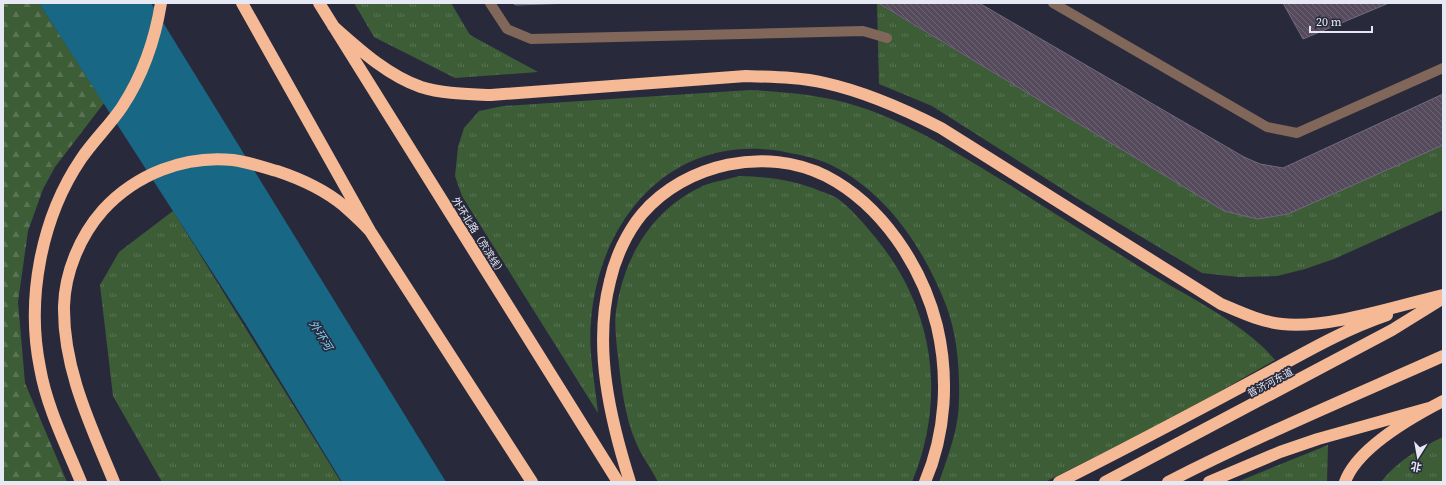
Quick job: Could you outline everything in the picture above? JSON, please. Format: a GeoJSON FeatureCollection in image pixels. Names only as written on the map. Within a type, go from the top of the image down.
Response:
{"type":"FeatureCollection","features":[{"type":"Feature","properties":{"kind":"highway"},"geometry":{"type":"LineString","coordinates":[[81,482],[56,422],[40,369],[36,341],[37,286],[46,236],[55,209],[76,166],[121,108],[139,77],[155,35],[161,3]]}},
{"type":"Feature","properties":{"kind":"highway"},"geometry":{"type":"LineString","coordinates":[[242,3],[370,231],[532,482]]}},
{"type":"Feature","properties":{"kind":"highway","name":"外环北路（京滨线）"},"geometry":{"type":"LineString","coordinates":[[319,3],[618,482]]}},
{"type":"Feature","properties":{"kind":"highway"},"geometry":{"type":"LineString","coordinates":[[333,26],[368,56],[394,73],[421,87],[452,93],[491,95],[746,76],[783,77],[824,82],[853,90],[910,112],[941,128],[1221,304],[1251,316],[1281,324],[1313,324],[1443,296]]}},
{"type":"Feature","properties":{"kind":"highway"},"geometry":{"type":"LineString","coordinates":[[114,482],[83,408],[65,333],[64,306],[66,286],[71,266],[80,243],[97,217],[116,197],[134,184],[161,170],[181,163],[210,159],[234,160],[257,165],[291,176],[318,189],[343,205],[370,231]]}},
{"type":"Feature","properties":{"kind":"highway"},"geometry":{"type":"LineString","coordinates":[[630,482],[610,405],[604,349],[606,301],[618,254],[642,214],[664,194],[689,178],[720,166],[754,161],[788,164],[825,176],[855,196],[878,216],[911,261],[932,306],[944,365],[942,427],[926,482]]}},
{"type":"Feature","properties":{"kind":"highway"},"geometry":{"type":"LineString","coordinates":[[1060,482],[1327,340],[1360,324],[1443,296]]}},
{"type":"Feature","properties":{"kind":"highway","name":"普济河东道"},"geometry":{"type":"LineString","coordinates":[[1105,482],[1392,330],[1443,296]]}},
{"type":"Feature","properties":{"kind":"highway"},"geometry":{"type":"LineString","coordinates":[[1168,482],[1254,440],[1443,356]]}},
{"type":"Feature","properties":{"kind":"highway"},"geometry":{"type":"LineString","coordinates":[[1345,482],[1361,459],[1382,439],[1429,408],[1443,401]]}},
{"type":"Feature","properties":{"kind":"highway"},"geometry":{"type":"LineString","coordinates":[[1209,482],[1280,452],[1318,439],[1429,408]]}},
{"type":"Feature","properties":{"kind":"street"},"geometry":{"type":"LineString","coordinates":[[490,3],[506,29],[531,39],[863,31],[887,38]]}},
{"type":"Feature","properties":{"kind":"street"},"geometry":{"type":"LineString","coordinates":[[1052,3],[1267,127],[1297,133],[1443,68]]}},
{"type":"Feature","properties":{"kind":"green space"},"geometry":{"type":"Polygon","coordinates":[[[3,3],[39,3],[104,103],[55,167],[43,189],[28,231],[18,302],[25,383],[67,482],[3,482],[3,3]]]}},
{"type":"Feature","properties":{"kind":"green space"},"geometry":{"type":"Polygon","coordinates":[[[354,3],[451,3],[470,35],[538,72],[455,78],[374,37],[354,3]]]}},
{"type":"Feature","properties":{"kind":"green space"},"geometry":{"type":"Polygon","coordinates":[[[877,3],[1224,211],[1258,219],[1288,214],[1443,145],[1443,210],[1334,259],[1305,269],[1277,276],[1239,277],[1202,273],[1078,199],[932,106],[879,84],[877,3]]]}},
{"type":"Feature","properties":{"kind":"green space"},"geometry":{"type":"Polygon","coordinates":[[[750,90],[781,92],[827,98],[872,111],[909,127],[979,166],[1146,271],[1215,311],[1248,334],[1275,360],[1173,418],[1045,482],[939,482],[957,421],[959,410],[959,376],[957,352],[950,316],[927,263],[915,243],[886,206],[870,190],[851,176],[820,160],[785,152],[745,149],[709,155],[677,169],[649,190],[627,216],[609,248],[597,283],[590,332],[591,355],[598,413],[462,196],[455,176],[458,147],[464,128],[479,111],[503,106],[750,90]]]}},
{"type":"Feature","properties":{"kind":"green space"},"geometry":{"type":"Polygon","coordinates":[[[740,176],[771,178],[791,182],[810,187],[837,198],[862,222],[895,264],[911,293],[922,323],[929,354],[931,386],[929,418],[923,450],[912,482],[658,482],[643,456],[637,445],[626,412],[621,384],[615,320],[621,286],[636,250],[646,234],[671,206],[687,194],[705,185],[740,176]]]}},
{"type":"Feature","properties":{"kind":"green space"},"geometry":{"type":"Polygon","coordinates":[[[173,211],[341,482],[162,482],[113,396],[100,285],[119,252],[173,211]]]}},
{"type":"Feature","properties":{"kind":"green space"},"geometry":{"type":"Polygon","coordinates":[[[1443,437],[1443,482],[1381,482],[1394,468],[1409,456],[1426,445],[1443,437]]]}},
{"type":"Feature","properties":{"kind":"green space"},"geometry":{"type":"Polygon","coordinates":[[[1328,445],[1327,482],[1237,482],[1328,445]]]}},
{"type":"Feature","properties":{"kind":"water","name":"外环河"},"geometry":{"type":"Polygon","coordinates":[[[39,3],[151,3],[446,482],[342,482],[245,323],[39,3]]]}},
{"type":"Feature","properties":{"kind":"building"},"geometry":{"type":"Polygon","coordinates":[[[512,3],[573,3],[516,5],[512,3]]]}},
{"type":"Feature","properties":{"kind":"building"},"geometry":{"type":"Polygon","coordinates":[[[878,3],[979,3],[1244,157],[1260,164],[1283,168],[1443,94],[1443,145],[1288,214],[1258,219],[1224,211],[878,3]]]}},
{"type":"Feature","properties":{"kind":"building"},"geometry":{"type":"Polygon","coordinates":[[[1283,3],[1389,3],[1303,39],[1283,3]]]}}]}
